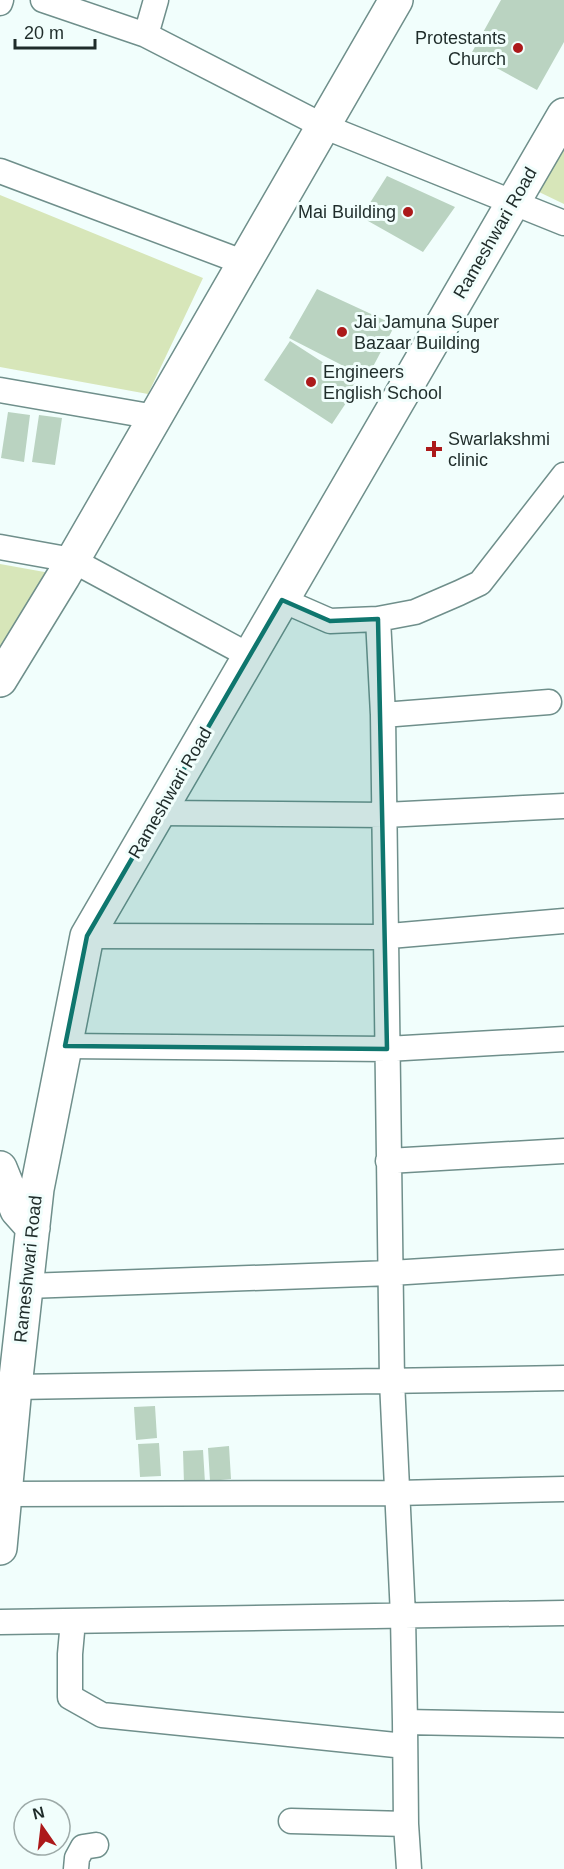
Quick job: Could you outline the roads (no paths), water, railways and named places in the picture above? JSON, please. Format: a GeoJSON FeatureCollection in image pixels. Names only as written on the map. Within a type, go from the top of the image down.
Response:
{"type":"FeatureCollection","features":[{"type":"Feature","properties":{"kind":"main road"},"geometry":{"type":"LineString","coordinates":[[0,680],[72,560],[396,0]]}},
{"type":"Feature","properties":{"kind":"main road","name":"Rameshwari Road"},"geometry":{"type":"LineString","coordinates":[[0,1548],[27,1286],[16,1219],[36,1189],[87,936],[564,115]]}},
{"type":"Feature","properties":{"kind":"main road"},"geometry":{"type":"LineString","coordinates":[[0,1168],[16,1219]]}},
{"type":"Feature","properties":{"kind":"street"},"geometry":{"type":"LineString","coordinates":[[43,0],[146,35],[323,126],[564,223]]}},
{"type":"Feature","properties":{"kind":"street"},"geometry":{"type":"LineString","coordinates":[[146,35],[156,0]]}},
{"type":"Feature","properties":{"kind":"street"},"geometry":{"type":"LineString","coordinates":[[0,171],[244,263]]}},
{"type":"Feature","properties":{"kind":"street"},"geometry":{"type":"LineString","coordinates":[[0,390],[155,417]]}},
{"type":"Feature","properties":{"kind":"street"},"geometry":{"type":"LineString","coordinates":[[282,600],[330,621],[378,619],[415,612],[480,583],[564,476]]}},
{"type":"Feature","properties":{"kind":"street"},"geometry":{"type":"LineString","coordinates":[[0,547],[72,560],[250,656]]}},
{"type":"Feature","properties":{"kind":"street"},"geometry":{"type":"LineString","coordinates":[[378,619],[385,815],[392,1381],[403,1616],[406,1824],[409,1869]]}},
{"type":"Feature","properties":{"kind":"street"},"geometry":{"type":"LineString","coordinates":[[383,715],[549,702]]}},
{"type":"Feature","properties":{"kind":"street"},"geometry":{"type":"LineString","coordinates":[[159,813],[385,815],[564,807]]}},
{"type":"Feature","properties":{"kind":"street"},"geometry":{"type":"LineString","coordinates":[[87,936],[387,937],[564,921]]}},
{"type":"Feature","properties":{"kind":"street"},"geometry":{"type":"LineString","coordinates":[[65,1046],[387,1049],[564,1039]]}},
{"type":"Feature","properties":{"kind":"street"},"geometry":{"type":"LineString","coordinates":[[388,1161],[564,1151]]}},
{"type":"Feature","properties":{"kind":"street"},"geometry":{"type":"LineString","coordinates":[[27,1286],[391,1273],[564,1262]]}},
{"type":"Feature","properties":{"kind":"street"},"geometry":{"type":"LineString","coordinates":[[15,1387],[564,1378]]}},
{"type":"Feature","properties":{"kind":"street"},"geometry":{"type":"LineString","coordinates":[[5,1494],[397,1493],[564,1489]]}},
{"type":"Feature","properties":{"kind":"street"},"geometry":{"type":"LineString","coordinates":[[0,1622],[564,1613]]}},
{"type":"Feature","properties":{"kind":"street"},"geometry":{"type":"LineString","coordinates":[[74,1621],[70,1654],[70,1697],[102,1715],[405,1746]]}},
{"type":"Feature","properties":{"kind":"street"},"geometry":{"type":"LineString","coordinates":[[405,1722],[564,1725]]}},
{"type":"Feature","properties":{"kind":"street"},"geometry":{"type":"LineString","coordinates":[[291,1821],[406,1824]]}},
{"type":"Feature","properties":{"kind":"street"},"geometry":{"type":"LineString","coordinates":[[76,1869],[77,1858],[83,1847],[96,1845]]}},
{"type":"Feature","properties":{"kind":"place","name":"Protestants Church"},"geometry":{"type":"Point","coordinates":[518,48]}},
{"type":"Feature","properties":{"kind":"place","name":"Mai Building"},"geometry":{"type":"Point","coordinates":[408,212]}},
{"type":"Feature","properties":{"kind":"place","name":"Jai Jamuna Super Bazaar Building"},"geometry":{"type":"Point","coordinates":[342,332]}},
{"type":"Feature","properties":{"kind":"place","name":"Engineers English School"},"geometry":{"type":"Point","coordinates":[311,382]}},
{"type":"Feature","properties":{"kind":"place","name":"Swarlakshmi clinic"},"geometry":{"type":"Point","coordinates":[434,449]}}]}
